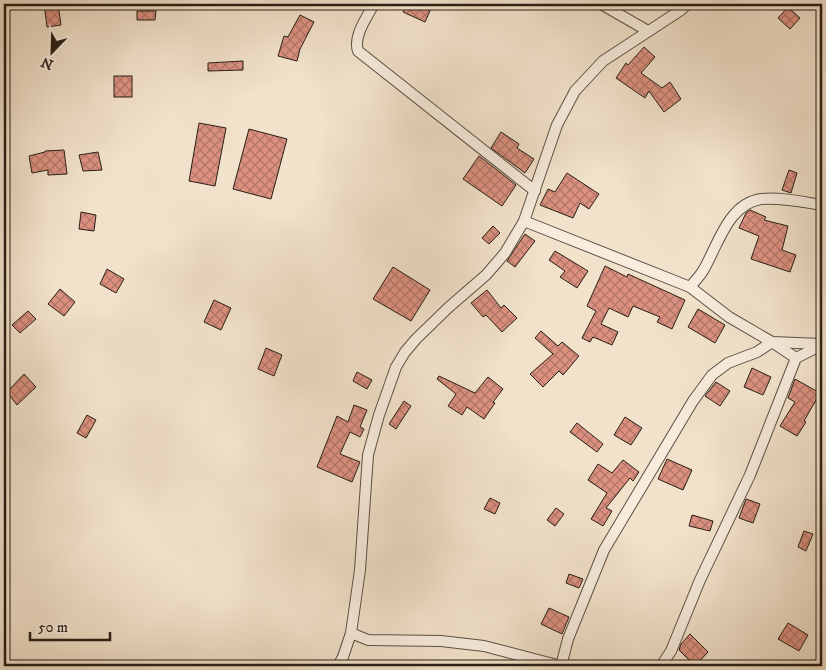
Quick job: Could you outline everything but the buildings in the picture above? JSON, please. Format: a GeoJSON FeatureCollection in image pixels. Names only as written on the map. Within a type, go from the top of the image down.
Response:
{"type":"FeatureCollection","features":[{"type":"Feature","properties":{"kind":"street"},"geometry":{"type":"LineString","coordinates":[[374,4],[358,38],[356,44],[358,51],[535,192]]}},
{"type":"Feature","properties":{"kind":"street"},"geometry":{"type":"LineString","coordinates":[[601,4],[648,31]]}},
{"type":"Feature","properties":{"kind":"street"},"geometry":{"type":"LineString","coordinates":[[338,666],[351,633],[360,570],[368,455],[379,415],[396,368],[405,352],[416,339],[449,307],[486,276],[504,253],[524,221],[557,125],[575,90],[603,61],[687,4]]}},
{"type":"Feature","properties":{"kind":"street"},"geometry":{"type":"LineString","coordinates":[[690,287],[704,270],[735,212],[747,204],[759,200],[779,199],[822,205]]}},
{"type":"Feature","properties":{"kind":"street"},"geometry":{"type":"LineString","coordinates":[[524,221],[690,287],[729,318],[796,358]]}},
{"type":"Feature","properties":{"kind":"street"},"geometry":{"type":"LineString","coordinates":[[351,633],[368,640],[442,641],[484,646],[561,666],[568,639],[604,550],[693,401],[712,375],[728,363],[757,352],[772,342],[822,345]]}},
{"type":"Feature","properties":{"kind":"street"},"geometry":{"type":"LineString","coordinates":[[661,666],[670,651],[703,573],[750,475],[796,358],[822,345]]}}]}
